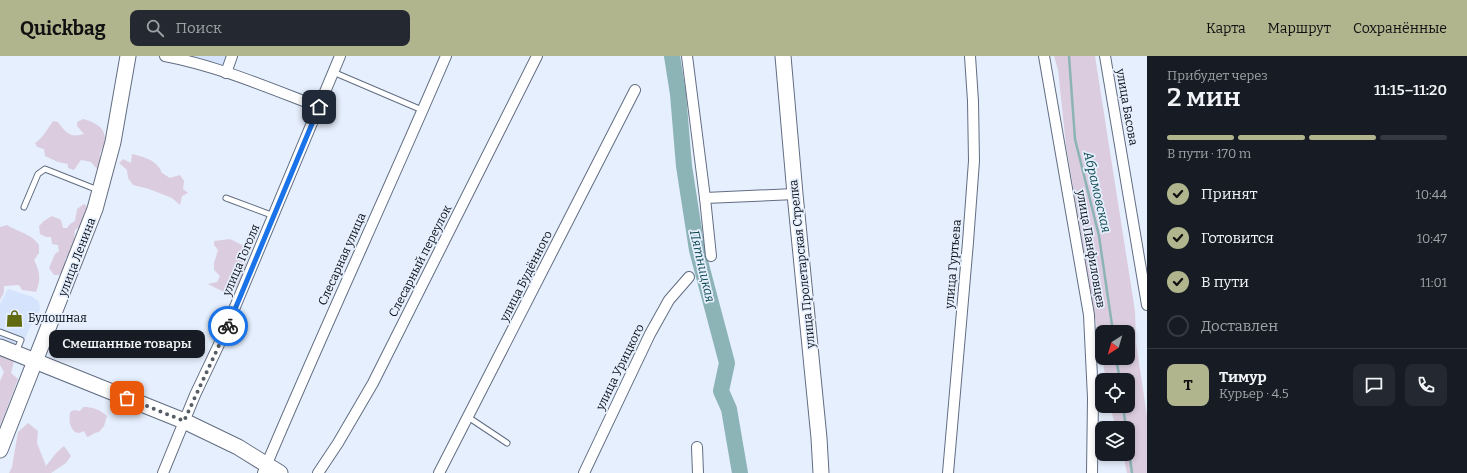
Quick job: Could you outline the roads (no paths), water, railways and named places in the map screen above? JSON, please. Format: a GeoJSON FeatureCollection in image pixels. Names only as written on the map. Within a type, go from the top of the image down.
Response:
{"type":"FeatureCollection","features":[{"type":"Feature","properties":{"kind":"main road","name":"улица Ленина"},"geometry":{"type":"LineString","coordinates":[[0,450],[89,228],[101,191],[113,142],[128,56]]}},
{"type":"Feature","properties":{"kind":"main road","name":"улица Пролетарская Стрелка"},"geometry":{"type":"LineString","coordinates":[[783,56],[821,473]]}},
{"type":"Feature","properties":{"kind":"main road"},"geometry":{"type":"LineString","coordinates":[[0,347],[184,421],[238,447],[265,468],[280,473]]}},
{"type":"Feature","properties":{"kind":"street"},"geometry":{"type":"LineString","coordinates":[[165,56],[190,59],[319,107]]}},
{"type":"Feature","properties":{"kind":"street"},"geometry":{"type":"LineString","coordinates":[[226,73],[232,56]]}},
{"type":"Feature","properties":{"kind":"street","name":"улица Гоголя"},"geometry":{"type":"LineString","coordinates":[[163,473],[184,421],[222,338],[274,216],[340,56]]}},
{"type":"Feature","properties":{"kind":"street","name":"Слесарная улица"},"geometry":{"type":"LineString","coordinates":[[265,468],[446,56]]}},
{"type":"Feature","properties":{"kind":"street","name":"Слесарный переулок"},"geometry":{"type":"LineString","coordinates":[[318,473],[338,443],[373,383],[537,56]]}},
{"type":"Feature","properties":{"kind":"street"},"geometry":{"type":"LineString","coordinates":[[687,56],[711,256]]}},
{"type":"Feature","properties":{"kind":"street","name":"улица Гуртьева"},"geometry":{"type":"LineString","coordinates":[[948,473],[974,161],[973,101],[970,56]]}},
{"type":"Feature","properties":{"kind":"street","name":"улица Панфиловцев"},"geometry":{"type":"LineString","coordinates":[[1044,56],[1089,315],[1093,398],[1092,473]]}},
{"type":"Feature","properties":{"kind":"street","name":"улица Басова"},"geometry":{"type":"LineString","coordinates":[[1105,56],[1147,304]]}},
{"type":"Feature","properties":{"kind":"street","name":"улица Будённого"},"geometry":{"type":"LineString","coordinates":[[439,473],[635,90]]}},
{"type":"Feature","properties":{"kind":"street"},"geometry":{"type":"LineString","coordinates":[[705,198],[795,194]]}},
{"type":"Feature","properties":{"kind":"street","name":"улица Урицкого"},"geometry":{"type":"LineString","coordinates":[[584,473],[650,334],[669,300],[689,277]]}},
{"type":"Feature","properties":{"kind":"street"},"geometry":{"type":"LineString","coordinates":[[697,447],[698,473]]}},
{"type":"Feature","properties":{"kind":"lane"},"geometry":{"type":"LineString","coordinates":[[333,72],[422,110]]}},
{"type":"Feature","properties":{"kind":"lane"},"geometry":{"type":"LineString","coordinates":[[24,208],[38,174],[45,169],[101,191]]}},
{"type":"Feature","properties":{"kind":"lane"},"geometry":{"type":"LineString","coordinates":[[226,198],[274,216]]}},
{"type":"Feature","properties":{"kind":"lane"},"geometry":{"type":"LineString","coordinates":[[0,332],[21,340],[16,353]]}},
{"type":"Feature","properties":{"kind":"lane"},"geometry":{"type":"LineString","coordinates":[[468,417],[507,443]]}},
{"type":"Feature","properties":{"kind":"waterway","name":"Пятницкая"},"geometry":{"type":"LineString","coordinates":[[672,56],[678,94],[684,166],[697,250],[727,363],[721,391],[729,409],[740,473]]}},
{"type":"Feature","properties":{"kind":"waterway","name":"Абрамовская"},"geometry":{"type":"LineString","coordinates":[[1069,56],[1075,139],[1099,236],[1112,325]]}},
{"type":"Feature","properties":{"kind":"waterway","name":"Абрамовская"},"geometry":{"type":"LineString","coordinates":[[1117,365],[1119,373]]}},
{"type":"Feature","properties":{"kind":"waterway","name":"Абрамовская"},"geometry":{"type":"LineString","coordinates":[[1124,413],[1125,421]]}},
{"type":"Feature","properties":{"kind":"waterway","name":"Абрамовская"},"geometry":{"type":"LineString","coordinates":[[1130,461],[1132,473]]}},
{"type":"Feature","properties":{"kind":"place","name":"Булошная"},"geometry":{"type":"Point","coordinates":[15,318]}},
{"type":"Feature","properties":{"kind":"place","name":"Смешанные товары"},"geometry":{"type":"Point","coordinates":[127,398]}}]}
